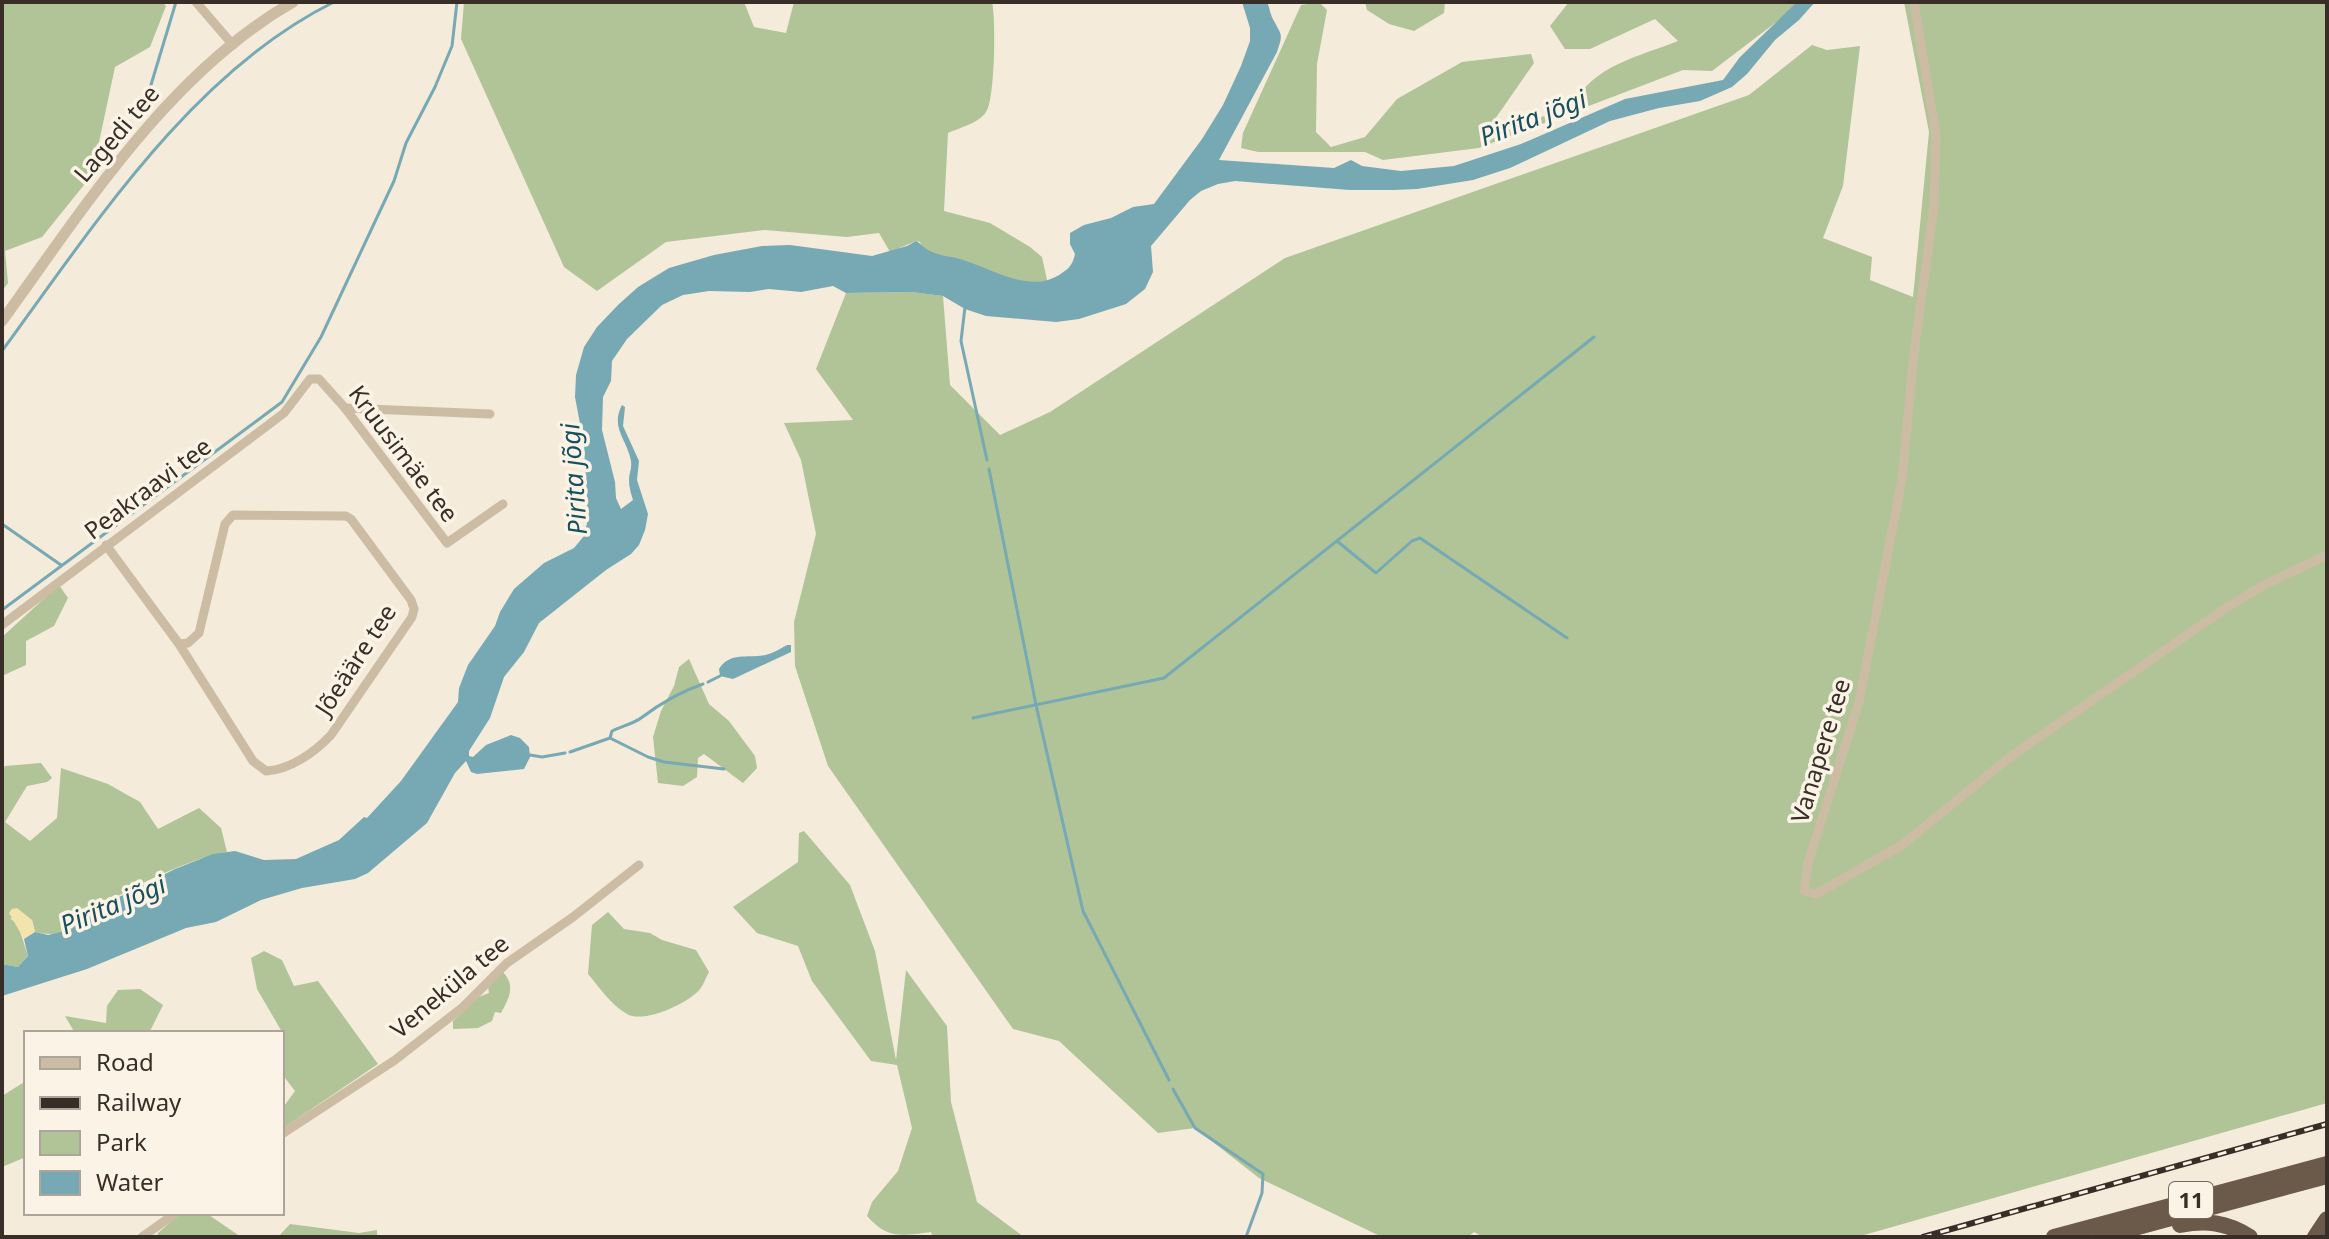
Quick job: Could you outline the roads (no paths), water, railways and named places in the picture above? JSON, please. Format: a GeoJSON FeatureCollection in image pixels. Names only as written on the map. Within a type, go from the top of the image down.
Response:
{"type":"FeatureCollection","features":[{"type":"Feature","properties":{"kind":"highway","name":"11"},"geometry":{"type":"LineString","coordinates":[[2054,1237],[2327,1164]]}},
{"type":"Feature","properties":{"kind":"highway","name":"11"},"geometry":{"type":"LineString","coordinates":[[2101,1237],[2327,1176]]}},
{"type":"Feature","properties":{"kind":"highway"},"geometry":{"type":"LineString","coordinates":[[2315,1237],[2327,1219]]}},
{"type":"Feature","properties":{"kind":"highway"},"geometry":{"type":"LineString","coordinates":[[2131,1237],[2207,1222],[2231,1226],[2250,1237]]}},
{"type":"Feature","properties":{"kind":"street"},"geometry":{"type":"LineString","coordinates":[[196,2],[233,45]]}},
{"type":"Feature","properties":{"kind":"street","name":"Lagedi tee"},"geometry":{"type":"LineString","coordinates":[[2,321],[137,140],[185,89],[233,45],[293,2]]}},
{"type":"Feature","properties":{"kind":"street","name":"Vanapere tee"},"geometry":{"type":"LineString","coordinates":[[1914,2],[1936,135],[1934,207],[1914,352],[1902,479],[1859,702],[1808,863],[1804,891],[1816,894],[1902,845],[2010,757],[2118,680],[2264,585],[2327,555]]}},
{"type":"Feature","properties":{"kind":"street","name":"Kruusimäe tee"},"geometry":{"type":"LineString","coordinates":[[310,379],[319,379],[345,408],[447,543],[503,504]]}},
{"type":"Feature","properties":{"kind":"street","name":"Peakraavi tee"},"geometry":{"type":"LineString","coordinates":[[2,625],[284,413],[310,379]]}},
{"type":"Feature","properties":{"kind":"street"},"geometry":{"type":"LineString","coordinates":[[345,408],[490,414]]}},
{"type":"Feature","properties":{"kind":"street","name":"Jõeääre tee"},"geometry":{"type":"LineString","coordinates":[[106,545],[179,644],[253,761],[259,768],[271,771],[306,756],[331,735],[412,617],[414,609],[411,600],[346,516],[233,515],[225,524],[199,633],[188,643],[179,644]]}},
{"type":"Feature","properties":{"kind":"street","name":"Veneküla tee"},"geometry":{"type":"LineString","coordinates":[[284,1133],[395,1060],[463,1007],[507,963],[573,917],[639,865]]}},
{"type":"Feature","properties":{"kind":"street"},"geometry":{"type":"LineString","coordinates":[[142,1237],[173,1215]]}},
{"type":"Feature","properties":{"kind":"water","name":"Pirita jõgi"},"geometry":{"type":"Polygon","coordinates":[[[1242,2],[1267,2],[1281,38],[1277,52],[1219,160],[1334,168],[1351,160],[1362,166],[1401,171],[1454,166],[1521,144],[1625,99],[1723,80],[1740,57],[1797,2],[1815,2],[1732,87],[1700,101],[1610,121],[1510,168],[1473,180],[1393,190],[1350,190],[1235,181],[1201,191],[1151,246],[1153,272],[1145,289],[1126,304],[1079,319],[1056,322],[986,316],[965,309],[943,296],[911,292],[846,293],[833,286],[801,292],[769,289],[709,291],[683,295],[662,305],[627,339],[612,361],[611,381],[603,397],[602,430],[621,509],[633,500],[629,483],[631,461],[618,420],[622,405],[625,407],[623,426],[639,461],[637,480],[648,514],[639,545],[539,623],[524,652],[504,677],[490,718],[469,751],[469,756],[473,757],[486,745],[511,735],[520,738],[529,747],[530,757],[524,769],[477,774],[471,772],[466,761],[455,773],[427,823],[368,873],[355,879],[302,888],[261,900],[216,922],[186,928],[87,969],[2,996],[2,964],[18,967],[28,956],[24,939],[35,932],[48,935],[70,930],[103,905],[213,854],[235,851],[264,860],[296,859],[339,840],[364,817],[367,818],[401,781],[458,702],[459,688],[468,665],[495,626],[514,589],[544,563],[574,548],[584,536],[588,519],[584,445],[575,397],[576,375],[584,347],[597,327],[638,287],[669,268],[762,246],[790,245],[872,256],[916,241],[933,253],[960,259],[1011,278],[1037,282],[1050,279],[1071,265],[1075,254],[1070,244],[1070,233],[1133,207],[1154,204],[1202,139],[1223,105],[1250,41],[1250,28],[1242,2]]]}},
{"type":"Feature","properties":{"kind":"water"},"geometry":{"type":"Polygon","coordinates":[[[791,645],[791,652],[733,679],[720,676],[719,669],[729,659],[762,656],[791,645]]]}},
{"type":"Feature","properties":{"kind":"waterway"},"geometry":{"type":"LineString","coordinates":[[144,108],[176,2]]}},
{"type":"Feature","properties":{"kind":"waterway"},"geometry":{"type":"LineString","coordinates":[[2,351],[110,205],[191,110],[235,69],[283,32],[334,2]]}},
{"type":"Feature","properties":{"kind":"waterway"},"geometry":{"type":"LineString","coordinates":[[2,610],[282,402],[321,337],[394,181],[406,143],[452,46],[457,2]]}},
{"type":"Feature","properties":{"kind":"waterway"},"geometry":{"type":"LineString","coordinates":[[965,307],[961,341],[987,460]]}},
{"type":"Feature","properties":{"kind":"waterway"},"geometry":{"type":"LineString","coordinates":[[973,718],[1164,678],[1594,337]]}},
{"type":"Feature","properties":{"kind":"waterway"},"geometry":{"type":"LineString","coordinates":[[989,469],[1036,705],[1083,911],[1169,1080]]}},
{"type":"Feature","properties":{"kind":"waterway"},"geometry":{"type":"LineString","coordinates":[[2,524],[61,565]]}},
{"type":"Feature","properties":{"kind":"waterway"},"geometry":{"type":"LineString","coordinates":[[1337,541],[1376,573],[1412,541],[1420,538],[1567,638]]}},
{"type":"Feature","properties":{"kind":"waterway"},"geometry":{"type":"LineString","coordinates":[[708,682],[720,676]]}},
{"type":"Feature","properties":{"kind":"waterway"},"geometry":{"type":"LineString","coordinates":[[610,738],[612,731],[638,720],[678,694],[703,684]]}},
{"type":"Feature","properties":{"kind":"waterway"},"geometry":{"type":"LineString","coordinates":[[570,752],[610,738],[664,762],[724,769]]}},
{"type":"Feature","properties":{"kind":"waterway"},"geometry":{"type":"LineString","coordinates":[[530,755],[542,757],[565,753]]}},
{"type":"Feature","properties":{"kind":"waterway"},"geometry":{"type":"LineString","coordinates":[[1173,1089],[1195,1128],[1263,1174],[1262,1193],[1246,1237]]}},
{"type":"Feature","properties":{"kind":"railway"},"geometry":{"type":"LineString","coordinates":[[1923,1237],[2327,1124]]}}]}
